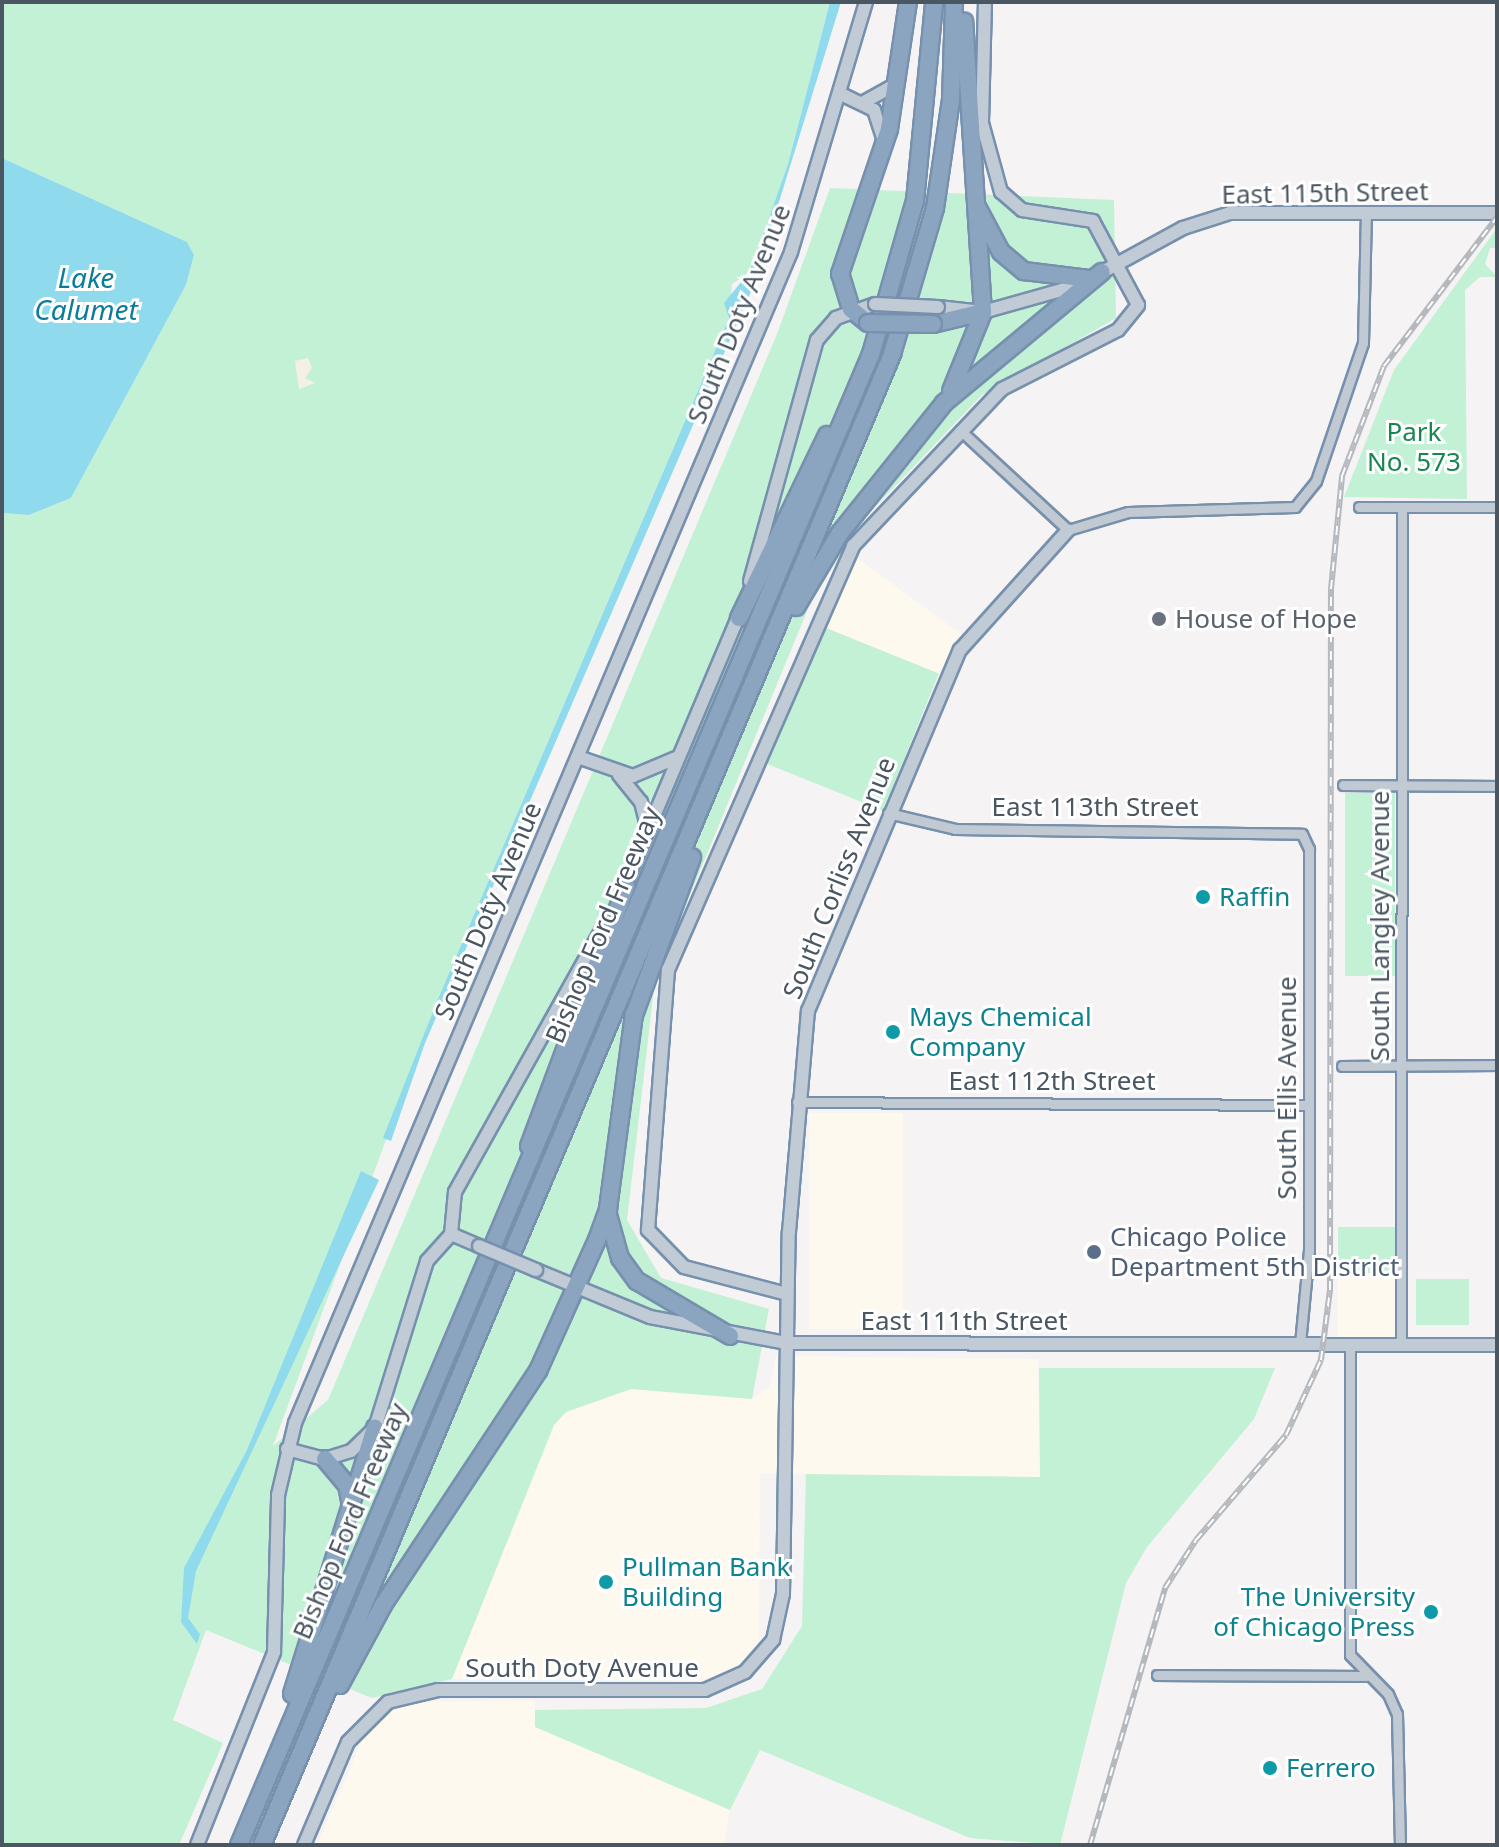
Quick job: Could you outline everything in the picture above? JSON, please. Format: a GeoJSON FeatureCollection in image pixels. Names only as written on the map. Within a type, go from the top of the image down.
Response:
{"type":"FeatureCollection","features":[{"type":"Feature","properties":{"kind":"highway"},"geometry":{"type":"LineString","coordinates":[[908,2],[900,77],[885,144],[840,274],[851,309],[868,323],[933,324],[983,312]]}},
{"type":"Feature","properties":{"kind":"highway","name":"Bishop Ford Freeway"},"geometry":{"type":"LineString","coordinates":[[239,1845],[856,390],[915,201],[934,2]]}},
{"type":"Feature","properties":{"kind":"highway","name":"Bishop Ford Freeway"},"geometry":{"type":"LineString","coordinates":[[262,1845],[878,389],[919,271],[946,140],[954,2]]}},
{"type":"Feature","properties":{"kind":"highway"},"geometry":{"type":"LineString","coordinates":[[944,403],[983,312],[971,191],[961,2]]}},
{"type":"Feature","properties":{"kind":"highway"},"geometry":{"type":"LineString","coordinates":[[971,191],[1011,262],[1034,275],[1096,276]]}},
{"type":"Feature","properties":{"kind":"highway"},"geometry":{"type":"LineString","coordinates":[[775,633],[840,533],[944,403],[1096,276]]}},
{"type":"Feature","properties":{"kind":"highway"},"geometry":{"type":"LineString","coordinates":[[739,618],[823,440],[856,390]]}},
{"type":"Feature","properties":{"kind":"highway"},"geometry":{"type":"LineString","coordinates":[[318,1715],[538,1371],[576,1286],[608,1209],[634,1015],[694,851],[705,801]]}},
{"type":"Feature","properties":{"kind":"highway"},"geometry":{"type":"LineString","coordinates":[[523,1177],[532,1126],[626,886]]}},
{"type":"Feature","properties":{"kind":"highway"},"geometry":{"type":"LineString","coordinates":[[608,1209],[630,1274],[730,1336]]}},
{"type":"Feature","properties":{"kind":"highway"},"geometry":{"type":"LineString","coordinates":[[271,1769],[375,1428]]}},
{"type":"Feature","properties":{"kind":"highway"},"geometry":{"type":"LineString","coordinates":[[325,1459],[347,1485],[351,1509]]}},
{"type":"Feature","properties":{"kind":"street","name":"South Doty Avenue"},"geometry":{"type":"LineString","coordinates":[[197,1845],[274,1652],[278,1495],[287,1449],[791,252],[841,94],[866,2]]}},
{"type":"Feature","properties":{"kind":"street"},"geometry":{"type":"LineString","coordinates":[[787,1294],[684,1267],[648,1230],[666,976],[843,561],[960,430],[1016,378],[1129,323],[1138,305],[1119,262],[1093,221],[1022,210],[1001,192],[982,123],[985,2]]}},
{"type":"Feature","properties":{"kind":"street"},"geometry":{"type":"LineString","coordinates":[[841,94],[864,102],[889,94],[900,77]]}},
{"type":"Feature","properties":{"kind":"street"},"geometry":{"type":"LineString","coordinates":[[864,102],[885,144]]}},
{"type":"Feature","properties":{"kind":"street"},"geometry":{"type":"LineString","coordinates":[[960,430],[1068,530],[1105,515],[1276,513],[1303,501],[1363,343],[1366,212]]}},
{"type":"Feature","properties":{"kind":"street","name":"East 115th Street"},"geometry":{"type":"LineString","coordinates":[[983,312],[1096,276],[1215,216],[1497,213]]}},
{"type":"Feature","properties":{"kind":"street"},"geometry":{"type":"LineString","coordinates":[[287,1449],[325,1459],[351,1451],[375,1428],[427,1261],[451,1234],[455,1192],[626,886],[739,618],[809,360],[825,328],[851,309],[875,304],[983,312]]}},
{"type":"Feature","properties":{"kind":"street"},"geometry":{"type":"LineString","coordinates":[[1359,507],[1497,507]]}},
{"type":"Feature","properties":{"kind":"street","name":"South Langley Avenue"},"geometry":{"type":"LineString","coordinates":[[1401,1344],[1402,507]]}},
{"type":"Feature","properties":{"kind":"street","name":"South Corliss Avenue"},"geometry":{"type":"LineString","coordinates":[[786,1343],[797,1102],[814,989],[888,813],[967,638],[1068,530]]}},
{"type":"Feature","properties":{"kind":"street"},"geometry":{"type":"LineString","coordinates":[[619,775],[652,772],[679,756]]}},
{"type":"Feature","properties":{"kind":"street"},"geometry":{"type":"LineString","coordinates":[[578,757],[619,775],[641,802],[648,833]]}},
{"type":"Feature","properties":{"kind":"street"},"geometry":{"type":"LineString","coordinates":[[1343,785],[1497,786]]}},
{"type":"Feature","properties":{"kind":"street","name":"East 113th Street"},"geometry":{"type":"LineString","coordinates":[[888,813],[955,829],[1302,834]]}},
{"type":"Feature","properties":{"kind":"street","name":"South Ellis Avenue"},"geometry":{"type":"LineString","coordinates":[[1300,1344],[1309,1250],[1309,849],[1302,834]]}},
{"type":"Feature","properties":{"kind":"street"},"geometry":{"type":"LineString","coordinates":[[1342,1066],[1497,1065]]}},
{"type":"Feature","properties":{"kind":"street","name":"East 112th Street"},"geometry":{"type":"LineString","coordinates":[[797,1102],[1308,1105]]}},
{"type":"Feature","properties":{"kind":"street","name":"East 111th Street"},"geometry":{"type":"LineString","coordinates":[[451,1234],[650,1317],[730,1336],[786,1343],[1497,1345]]}},
{"type":"Feature","properties":{"kind":"street","name":"South Doty Avenue"},"geometry":{"type":"LineString","coordinates":[[304,1845],[355,1731],[399,1697],[438,1690],[705,1690],[757,1661],[783,1604],[786,1343]]}},
{"type":"Feature","properties":{"kind":"street"},"geometry":{"type":"LineString","coordinates":[[1350,1344],[1349,1650],[1366,1676],[1388,1694],[1397,1714],[1400,1845]]}},
{"type":"Feature","properties":{"kind":"street"},"geometry":{"type":"LineString","coordinates":[[1157,1675],[1366,1676]]}},
{"type":"Feature","properties":{"kind":"shaded area"},"geometry":{"type":"Polygon","coordinates":[[[853,555],[961,634],[939,674],[821,626],[853,555]]]}},
{"type":"Feature","properties":{"kind":"shaded area"},"geometry":{"type":"Polygon","coordinates":[[[809,1113],[903,1113],[903,1329],[809,1329],[809,1113]]]}},
{"type":"Feature","properties":{"kind":"shaded area"},"geometry":{"type":"Polygon","coordinates":[[[1338,1273],[1403,1273],[1403,1337],[1338,1337],[1338,1273]]]}},
{"type":"Feature","properties":{"kind":"shaded area"},"geometry":{"type":"Polygon","coordinates":[[[776,1356],[1038,1359],[1040,1477],[760,1474],[759,1645],[737,1668],[699,1681],[452,1679],[554,1425],[566,1412],[632,1389],[752,1399],[770,1386],[776,1356]]]}},
{"type":"Feature","properties":{"kind":"shaded area"},"geometry":{"type":"Polygon","coordinates":[[[535,1700],[535,1727],[730,1810],[724,1845],[317,1845],[365,1734],[386,1713],[419,1702],[535,1700]]]}},
{"type":"Feature","properties":{"kind":"green space"},"geometry":{"type":"Polygon","coordinates":[[[2,2],[830,2],[788,164],[750,272],[732,284],[729,318],[438,999],[273,1446],[328,1400],[777,334],[830,188],[1114,200],[1116,318],[982,395],[859,524],[810,604],[655,980],[627,1220],[661,1278],[769,1309],[752,1399],[631,1389],[566,1412],[554,1425],[452,1679],[372,1698],[206,1630],[173,1720],[223,1743],[179,1845],[2,1845],[2,513],[29,515],[71,498],[186,285],[194,255],[187,242],[2,158],[2,2]]]}},
{"type":"Feature","properties":{"kind":"green space","name":"Park No. 573"},"geometry":{"type":"Polygon","coordinates":[[[1497,228],[1497,248],[1490,248],[1485,264],[1497,277],[1480,277],[1465,290],[1467,499],[1344,497],[1394,370],[1497,228]]]}},
{"type":"Feature","properties":{"kind":"green space"},"geometry":{"type":"Polygon","coordinates":[[[821,626],[939,674],[883,811],[766,763],[821,626]]]}},
{"type":"Feature","properties":{"kind":"green space"},"geometry":{"type":"Polygon","coordinates":[[[1345,793],[1395,793],[1395,976],[1345,976],[1345,793]]]}},
{"type":"Feature","properties":{"kind":"green space"},"geometry":{"type":"Polygon","coordinates":[[[1338,1227],[1395,1227],[1395,1273],[1338,1273],[1338,1227]]]}},
{"type":"Feature","properties":{"kind":"green space"},"geometry":{"type":"Polygon","coordinates":[[[1416,1279],[1469,1279],[1469,1325],[1416,1325],[1416,1279]]]}},
{"type":"Feature","properties":{"kind":"green space"},"geometry":{"type":"Polygon","coordinates":[[[1039,1368],[1275,1368],[1254,1419],[1147,1547],[1126,1583],[1060,1845],[970,1838],[760,1750],[730,1810],[535,1727],[535,1710],[706,1708],[762,1689],[802,1626],[806,1474],[1040,1477],[1039,1368]]]}},
{"type":"Feature","properties":{"kind":"sand"},"geometry":{"type":"Polygon","coordinates":[[[308,358],[312,368],[305,378],[315,383],[299,389],[295,361],[308,358]]]}},
{"type":"Feature","properties":{"kind":"water"},"geometry":{"type":"Polygon","coordinates":[[[830,2],[841,2],[752,289],[425,1043],[391,1141],[383,1138],[438,999],[729,318],[724,303],[750,271],[788,164],[830,2]]]}},
{"type":"Feature","properties":{"kind":"water","name":"Lake Calumet"},"geometry":{"type":"Polygon","coordinates":[[[2,158],[187,242],[194,255],[186,285],[71,498],[29,515],[2,513],[2,158]]]}},
{"type":"Feature","properties":{"kind":"water"},"geometry":{"type":"Polygon","coordinates":[[[361,1171],[379,1180],[196,1571],[188,1618],[200,1634],[197,1644],[181,1622],[184,1568],[247,1450],[361,1171]]]}},
{"type":"Feature","properties":{"kind":"railway"},"geometry":{"type":"LineString","coordinates":[[1090,1845],[1165,1588],[1196,1540],[1286,1435],[1321,1360],[1330,1290],[1331,589],[1342,476],[1384,366],[1497,217]]}},
{"type":"Feature","properties":{"kind":"place","name":"House of Hope"},"geometry":{"type":"Point","coordinates":[1159,619]}},
{"type":"Feature","properties":{"kind":"place","name":"Raffin"},"geometry":{"type":"Point","coordinates":[1203,897]}},
{"type":"Feature","properties":{"kind":"place","name":"Mays Chemical Company"},"geometry":{"type":"Point","coordinates":[893,1032]}},
{"type":"Feature","properties":{"kind":"place","name":"Chicago Police Department 5th District"},"geometry":{"type":"Point","coordinates":[1094,1252]}},
{"type":"Feature","properties":{"kind":"place","name":"Pullman Bank Building"},"geometry":{"type":"Point","coordinates":[606,1582]}},
{"type":"Feature","properties":{"kind":"place","name":"The University of Chicago Press"},"geometry":{"type":"Point","coordinates":[1431,1612]}},
{"type":"Feature","properties":{"kind":"place","name":"Ferrero"},"geometry":{"type":"Point","coordinates":[1270,1768]}}]}
